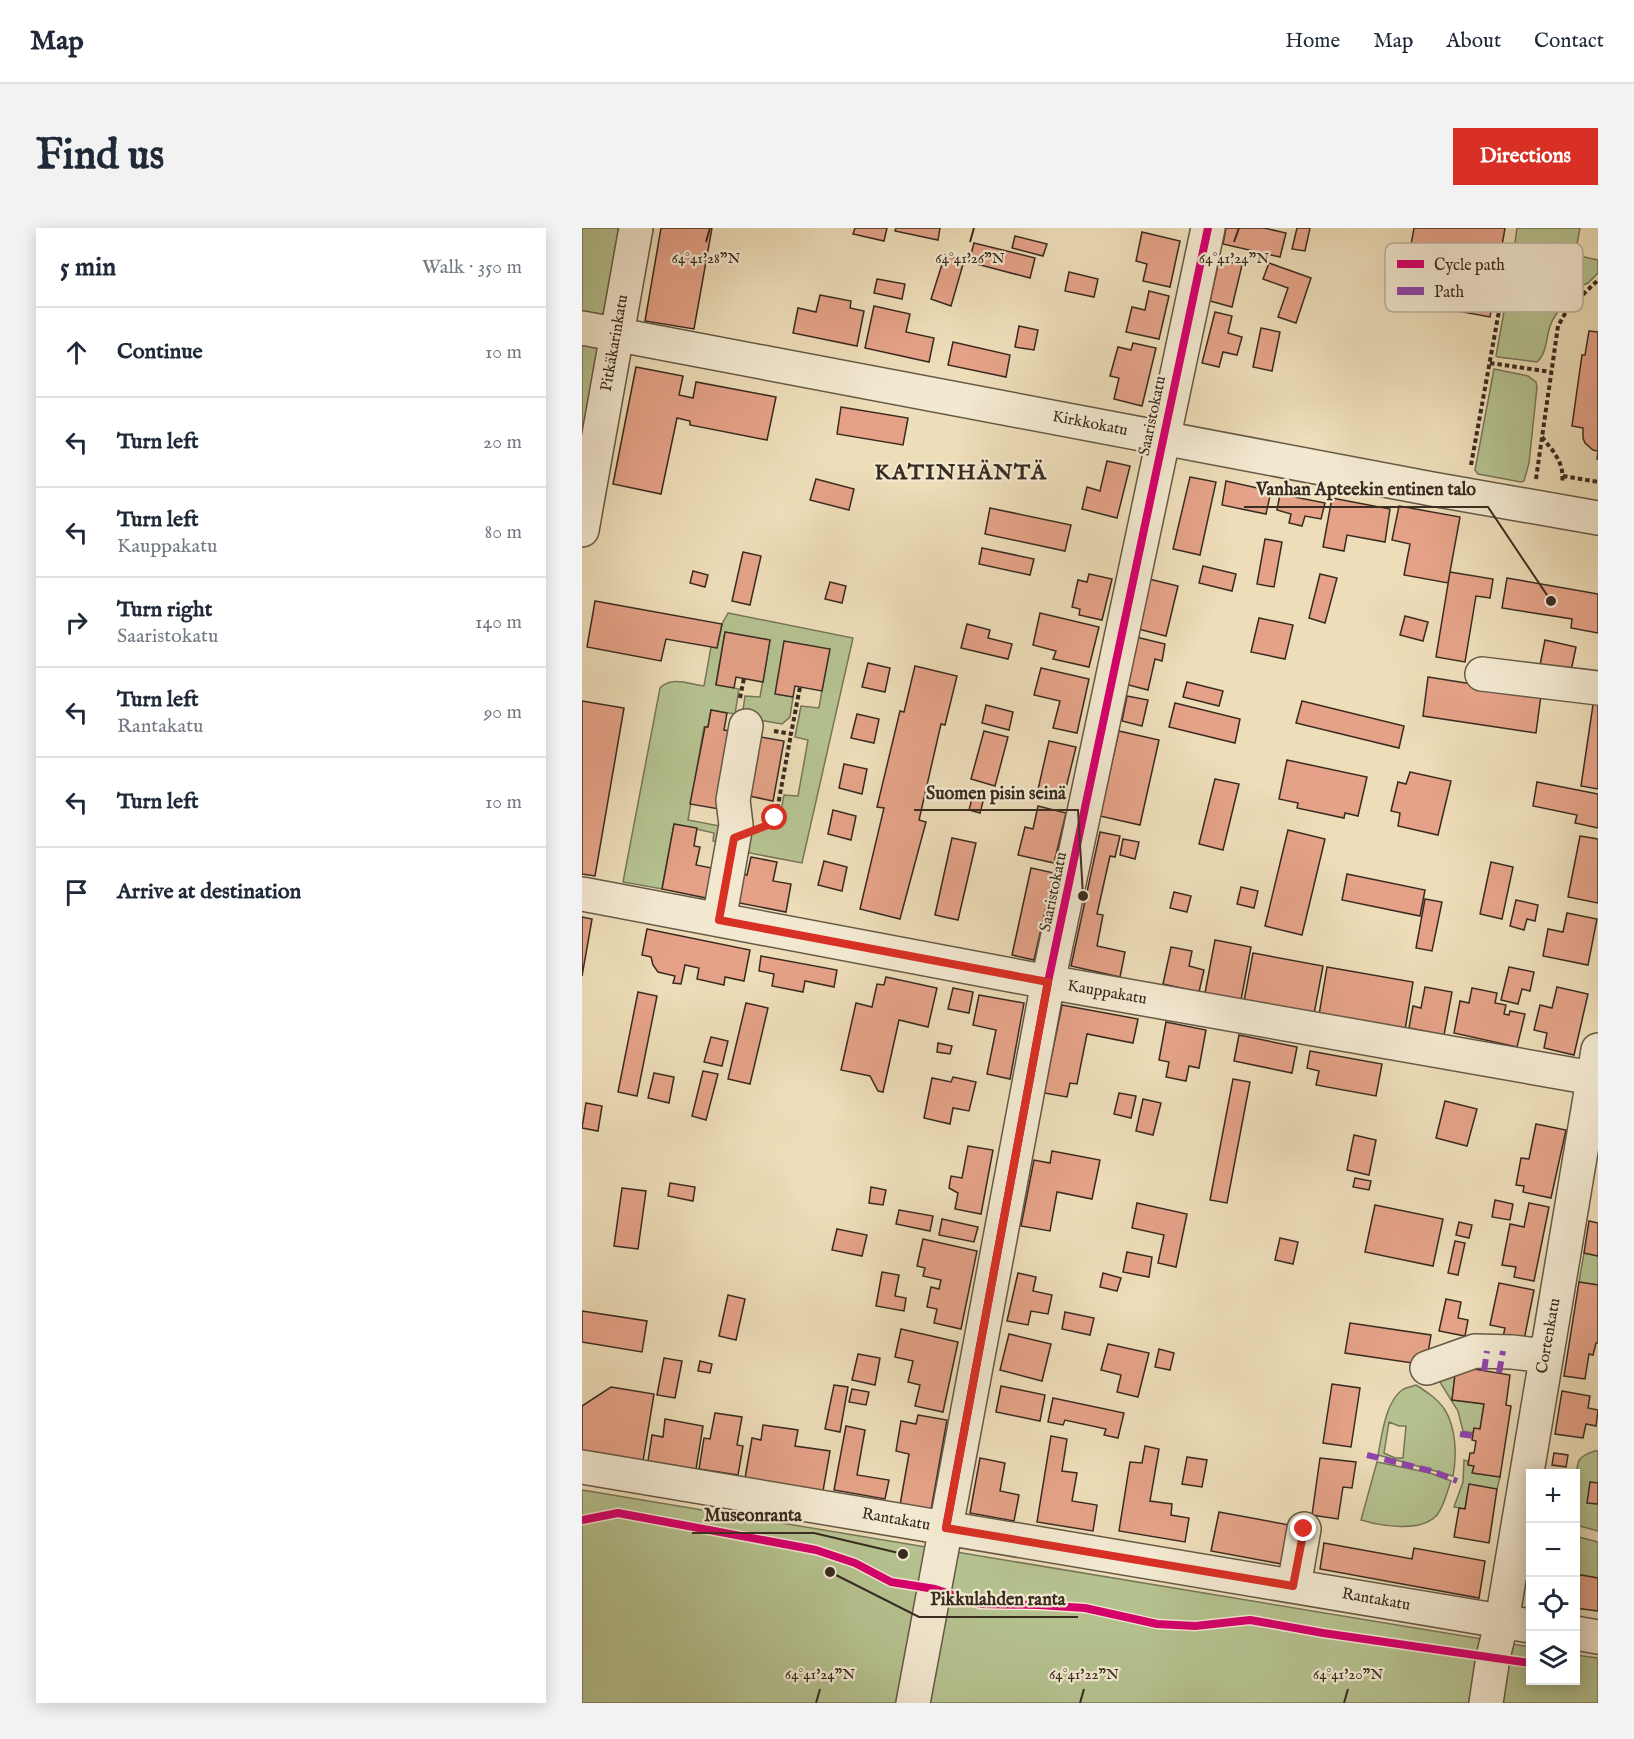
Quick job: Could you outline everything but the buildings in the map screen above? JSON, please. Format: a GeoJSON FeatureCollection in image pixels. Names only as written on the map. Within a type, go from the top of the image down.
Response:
{"type":"FeatureCollection","features":[{"type":"Feature","properties":{"kind":"street","name":"Pitkäkarinkatu"},"geometry":{"type":"LineString","coordinates":[[582,530],[636,228]]}},
{"type":"Feature","properties":{"kind":"street","name":"Saaristokatu"},"geometry":{"type":"LineString","coordinates":[[913,1703],[1048,982],[1208,228]]}},
{"type":"Feature","properties":{"kind":"street","name":"Kirkkokatu"},"geometry":{"type":"LineString","coordinates":[[582,328],[1598,518]]}},
{"type":"Feature","properties":{"kind":"street"},"geometry":{"type":"LineString","coordinates":[[1482,674],[1598,688]]}},
{"type":"Feature","properties":{"kind":"street"},"geometry":{"type":"LineString","coordinates":[[719,920],[736,825],[733,800],[747,726]]}},
{"type":"Feature","properties":{"kind":"street","name":"Kauppakatu"},"geometry":{"type":"LineString","coordinates":[[582,894],[1048,982],[1596,1069]]}},
{"type":"Feature","properties":{"kind":"street","name":"Cortenkatu"},"geometry":{"type":"LineString","coordinates":[[1486,1703],[1493,1657],[1516,1624],[1545,1356],[1596,1069]]}},
{"type":"Feature","properties":{"kind":"street"},"geometry":{"type":"LineString","coordinates":[[1427,1368],[1474,1352],[1512,1352],[1545,1356]]}},
{"type":"Feature","properties":{"kind":"street","name":"Rantakatu"},"geometry":{"type":"LineString","coordinates":[[582,1467],[1516,1624]]}},
{"type":"Feature","properties":{"kind":"street"},"geometry":{"type":"LineString","coordinates":[[1293,1586],[1304,1529]]}},
{"type":"Feature","properties":{"kind":"street"},"geometry":{"type":"LineString","coordinates":[[1580,1634],[1598,1637]]}},
{"type":"Feature","properties":{"kind":"path"},"geometry":{"type":"LineString","coordinates":[[1583,294],[1598,280]]}},
{"type":"Feature","properties":{"kind":"path"},"geometry":{"type":"LineString","coordinates":[[1471,470],[1500,312]]}},
{"type":"Feature","properties":{"kind":"path"},"geometry":{"type":"LineString","coordinates":[[1532,507],[1558,326],[1566,312]]}},
{"type":"Feature","properties":{"kind":"path"},"geometry":{"type":"LineString","coordinates":[[1490,363],[1551,372]]}},
{"type":"Feature","properties":{"kind":"path"},"geometry":{"type":"LineString","coordinates":[[1541,436],[1558,457],[1563,476],[1561,485]]}},
{"type":"Feature","properties":{"kind":"path"},"geometry":{"type":"LineString","coordinates":[[1563,476],[1598,482]]}},
{"type":"Feature","properties":{"kind":"path"},"geometry":{"type":"LineString","coordinates":[[734,838],[768,825],[775,818],[791,734]]}},
{"type":"Feature","properties":{"kind":"green space"},"geometry":{"type":"Polygon","coordinates":[[[582,228],[623,228],[582,469],[582,228]]]}},
{"type":"Feature","properties":{"kind":"green space"},"geometry":{"type":"Polygon","coordinates":[[[1517,228],[1580,228],[1577,243],[1515,243],[1517,228]]]}},
{"type":"Feature","properties":{"kind":"green space"},"geometry":{"type":"Polygon","coordinates":[[[1583,257],[1598,260],[1598,273],[1583,285],[1583,257]]]}},
{"type":"Feature","properties":{"kind":"green space"},"geometry":{"type":"Polygon","coordinates":[[[1504,312],[1558,312],[1537,362],[1496,356],[1504,312]]]}},
{"type":"Feature","properties":{"kind":"green space"},"geometry":{"type":"Polygon","coordinates":[[[1494,369],[1528,376],[1536,382],[1529,463],[1524,481],[1521,482],[1478,474],[1475,470],[1494,369]]]}},
{"type":"Feature","properties":{"kind":"green space"},"geometry":{"type":"Polygon","coordinates":[[[728,613],[853,638],[802,863],[739,851],[742,838],[775,825],[779,821],[784,795],[798,796],[808,740],[795,737],[801,706],[819,708],[829,649],[776,694],[793,697],[790,717],[782,724],[742,717],[745,696],[760,697],[770,640],[725,632],[716,684],[739,689],[735,714],[711,710],[708,727],[704,727],[688,820],[725,827],[722,843],[713,841],[714,833],[674,824],[662,889],[623,882],[660,688],[670,682],[704,686],[711,647],[717,648],[722,624],[728,613]]]}},
{"type":"Feature","properties":{"kind":"green space"},"geometry":{"type":"Polygon","coordinates":[[[1584,1253],[1598,1256],[1598,1285],[1579,1282],[1584,1253]]]}},
{"type":"Feature","properties":{"kind":"green space"},"geometry":{"type":"Polygon","coordinates":[[[1482,1358],[1481,1370],[1456,1367],[1452,1399],[1484,1404],[1480,1429],[1474,1429],[1473,1433],[1463,1431],[1458,1411],[1438,1379],[1458,1365],[1482,1358]]]}},
{"type":"Feature","properties":{"kind":"green space"},"geometry":{"type":"Polygon","coordinates":[[[1416,1385],[1436,1399],[1449,1417],[1455,1442],[1453,1476],[1378,1455],[1385,1420],[1392,1403],[1402,1390],[1416,1385]],[[1389,1422],[1384,1453],[1395,1458],[1403,1458],[1406,1426],[1389,1422]]]}},
{"type":"Feature","properties":{"kind":"green space"},"geometry":{"type":"Polygon","coordinates":[[[1598,1451],[1598,1483],[1588,1503],[1598,1504],[1598,1531],[1580,1526],[1580,1469],[1577,1469],[1579,1460],[1585,1455],[1598,1451]]]}},
{"type":"Feature","properties":{"kind":"green space"},"geometry":{"type":"Polygon","coordinates":[[[1464,1460],[1468,1461],[1468,1465],[1474,1466],[1473,1473],[1500,1477],[1497,1489],[1469,1485],[1465,1509],[1454,1507],[1463,1482],[1464,1460]]]}},
{"type":"Feature","properties":{"kind":"green space"},"geometry":{"type":"Polygon","coordinates":[[[1377,1462],[1430,1473],[1451,1481],[1437,1515],[1430,1521],[1411,1526],[1390,1526],[1361,1520],[1377,1462]]]}},
{"type":"Feature","properties":{"kind":"green space"},"geometry":{"type":"Polygon","coordinates":[[[582,1490],[1526,1646],[1526,1685],[1580,1685],[1580,1656],[1598,1658],[1598,1703],[582,1703],[582,1490]]]}},
{"type":"Feature","properties":{"kind":"green space"},"geometry":{"type":"Polygon","coordinates":[[[1580,1537],[1598,1542],[1598,1578],[1580,1575],[1580,1537]]]}},
{"type":"Feature","properties":{"kind":"marked path"},"geometry":{"type":"LineString","coordinates":[[1484,1371],[1487,1351]]}},
{"type":"Feature","properties":{"kind":"marked path"},"geometry":{"type":"LineString","coordinates":[[1499,1373],[1503,1351]]}},
{"type":"Feature","properties":{"kind":"marked path"},"geometry":{"type":"LineString","coordinates":[[1460,1434],[1473,1436]]}},
{"type":"Feature","properties":{"kind":"marked path"},"geometry":{"type":"LineString","coordinates":[[1367,1455],[1435,1472],[1457,1481]]}},
{"type":"Feature","properties":{"kind":"cycle path"},"geometry":{"type":"LineString","coordinates":[[946,1528],[1048,982],[1208,228]]}},
{"type":"Feature","properties":{"kind":"cycle path"},"geometry":{"type":"LineString","coordinates":[[582,1520],[618,1513],[816,1550],[855,1563],[891,1582],[935,1589],[980,1604],[1085,1608],[1157,1624],[1195,1626],[1250,1620],[1526,1662]]}},
{"type":"Feature","properties":{"kind":"place","name":"Vanhan Apteekin entinen talo"},"geometry":{"type":"Point","coordinates":[1551,601]}},
{"type":"Feature","properties":{"kind":"place","name":"Suomen pisin seinä"},"geometry":{"type":"Point","coordinates":[1083,896]}},
{"type":"Feature","properties":{"kind":"place","name":"Museonranta"},"geometry":{"type":"Point","coordinates":[903,1554]}},
{"type":"Feature","properties":{"kind":"place","name":"Pikkulahden ranta"},"geometry":{"type":"Point","coordinates":[830,1572]}},
{"type":"Feature","properties":{"kind":"district","name":"KATINHÄNTÄ"},"geometry":{"type":"Point","coordinates":[961,473]}},
{"type":"Feature","properties":{"kind":"route"},"geometry":{"type":"LineString","coordinates":[[775,818],[768,825],[734,838],[719,920],[1048,982],[946,1528],[1293,1586],[1304,1529]]}}]}
